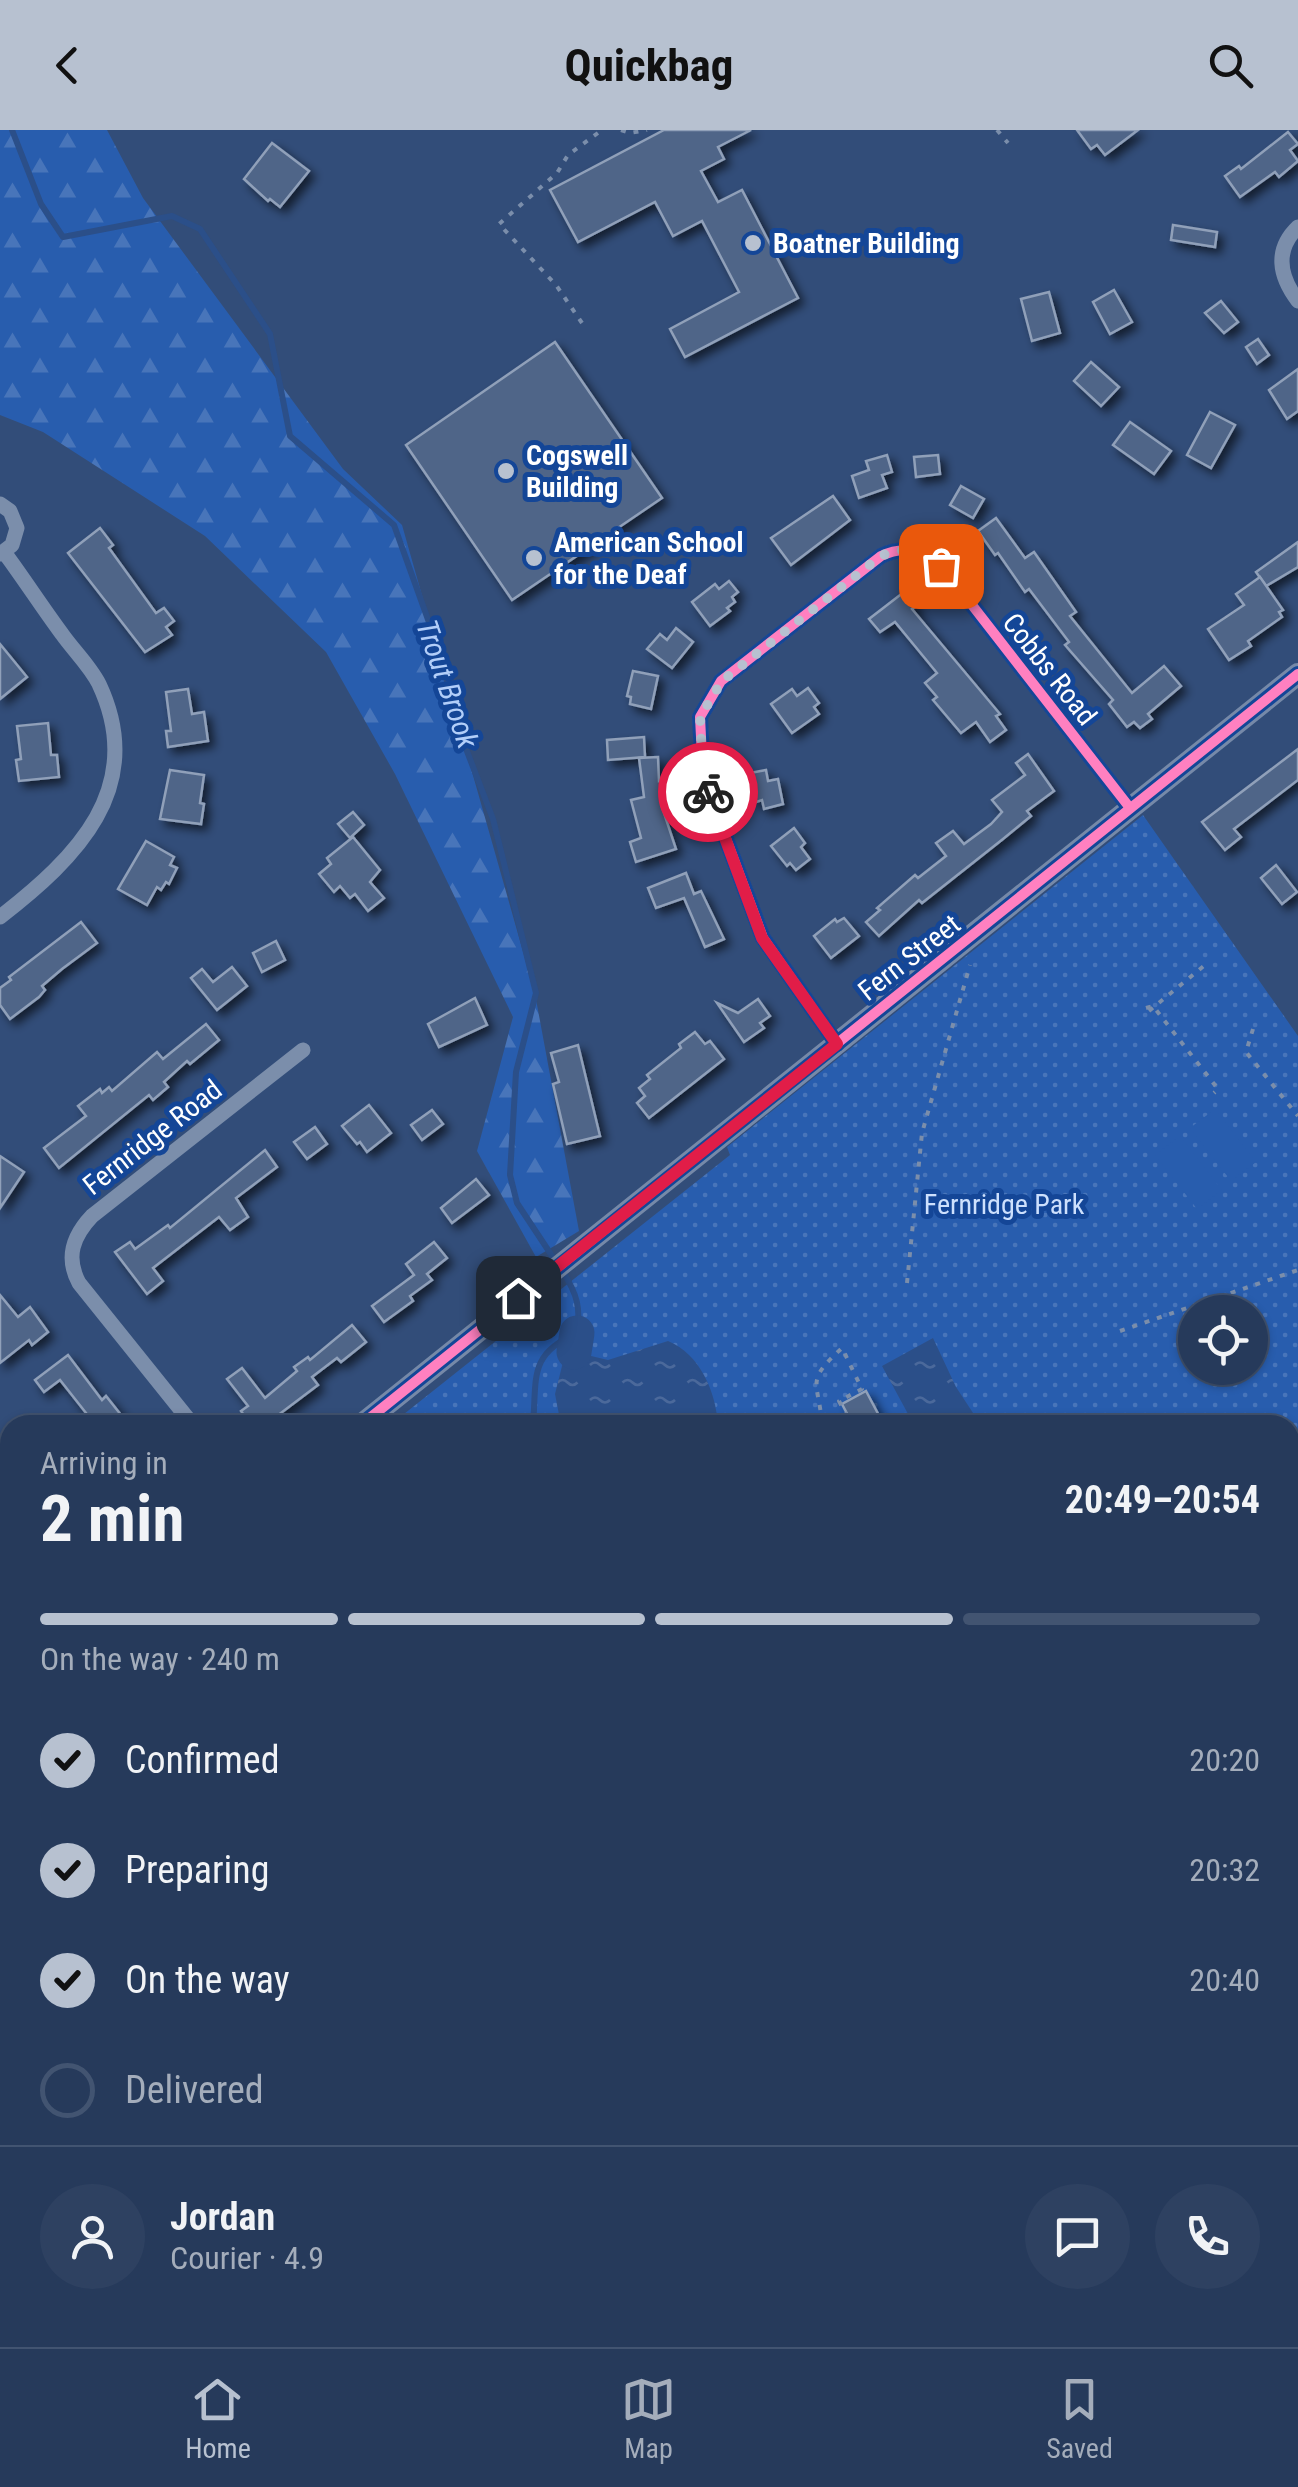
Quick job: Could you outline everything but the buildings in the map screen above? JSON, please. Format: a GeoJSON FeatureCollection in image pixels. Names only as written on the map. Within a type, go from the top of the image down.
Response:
{"type":"FeatureCollection","features":[{"type":"Feature","properties":{"kind":"street"},"geometry":{"type":"LineString","coordinates":[[1298,226],[1285,243],[1281,264],[1283,278],[1298,301]]}},
{"type":"Feature","properties":{"kind":"street"},"geometry":{"type":"LineString","coordinates":[[0,504],[10,511],[17,528],[12,545],[2,553],[97,680],[111,714],[115,744],[100,814],[81,845],[46,882],[0,918]]}},
{"type":"Feature","properties":{"kind":"street","name":"Cobbs Road"},"geometry":{"type":"LineString","coordinates":[[837,1044],[762,938],[703,777],[700,717],[722,681],[881,556],[914,550],[932,558],[951,578],[1130,808]]}},
{"type":"Feature","properties":{"kind":"street","name":"Fern Street"},"geometry":{"type":"LineString","coordinates":[[373,1415],[1298,674]]}},
{"type":"Feature","properties":{"kind":"street","name":"Fernridge Road"},"geometry":{"type":"LineString","coordinates":[[185,1415],[79,1283],[72,1264],[74,1240],[92,1216],[303,1050]]}},
{"type":"Feature","properties":{"kind":"path"},"geometry":{"type":"LineString","coordinates":[[582,324],[556,285],[499,224],[556,173],[568,155],[602,130]]}},
{"type":"Feature","properties":{"kind":"path"},"geometry":{"type":"LineString","coordinates":[[621,130],[647,130]]}},
{"type":"Feature","properties":{"kind":"path"},"geometry":{"type":"LineString","coordinates":[[998,130],[1008,143]]}},
{"type":"Feature","properties":{"kind":"path"},"geometry":{"type":"LineString","coordinates":[[907,1282],[922,1133],[972,959]]}},
{"type":"Feature","properties":{"kind":"path"},"geometry":{"type":"LineString","coordinates":[[1206,965],[1149,1008],[1218,1089],[1214,1092]]}},
{"type":"Feature","properties":{"kind":"path"},"geometry":{"type":"LineString","coordinates":[[1253,1029],[1246,1052],[1298,1116]]}},
{"type":"Feature","properties":{"kind":"path"},"geometry":{"type":"LineString","coordinates":[[1120,1331],[1298,1270]]}},
{"type":"Feature","properties":{"kind":"path"},"geometry":{"type":"LineString","coordinates":[[821,1415],[816,1378],[824,1364],[842,1348],[862,1390],[839,1402],[846,1415]]}},
{"type":"Feature","properties":{"kind":"green space"},"geometry":{"type":"Polygon","coordinates":[[[0,130],[107,130],[143,198],[343,469],[402,525],[535,994],[579,1231],[536,1257],[477,1151],[513,1017],[395,774],[326,652],[205,536],[43,432],[0,415],[0,130]]]}},
{"type":"Feature","properties":{"kind":"green space","name":"Fernridge Park"},"geometry":{"type":"Polygon","coordinates":[[[1143,815],[1298,1036],[1298,1415],[404,1414],[730,1155],[727,1147],[1143,815]]]}},
{"type":"Feature","properties":{"kind":"green space"},"geometry":{"type":"Polygon","coordinates":[[[1215,1109],[1256,1162],[1231,1181],[1190,1128],[1215,1109]]]}},
{"type":"Feature","properties":{"kind":"green space"},"geometry":{"type":"Polygon","coordinates":[[[1180,1136],[1222,1190],[1197,1209],[1155,1155],[1180,1136]]]}},
{"type":"Feature","properties":{"kind":"water"},"geometry":{"type":"Polygon","coordinates":[[[933,1338],[974,1415],[909,1415],[882,1366],[933,1338]]]}},
{"type":"Feature","properties":{"kind":"water"},"geometry":{"type":"Polygon","coordinates":[[[668,1341],[697,1365],[710,1387],[716,1415],[559,1415],[555,1394],[566,1350],[608,1360],[668,1341]]]}},
{"type":"Feature","properties":{"kind":"waterway","name":"Trout Brook"},"geometry":{"type":"LineString","coordinates":[[12,130],[41,204],[63,237],[172,216],[200,229],[270,334],[290,436],[394,525],[440,653],[460,733],[493,819],[536,993],[516,1072],[510,1175],[517,1203],[556,1262]]}},
{"type":"Feature","properties":{"kind":"waterway","name":"Trout Brook"},"geometry":{"type":"LineString","coordinates":[[534,1415],[536,1381],[543,1359],[561,1341],[577,1333],[577,1301],[563,1272]]}},
{"type":"Feature","properties":{"kind":"waterway"},"geometry":{"type":"LineString","coordinates":[[574,1352],[577,1333]]}},
{"type":"Feature","properties":{"kind":"cycle path"},"geometry":{"type":"LineString","coordinates":[[837,1044],[763,938],[703,777],[700,717],[721,681],[881,556],[902,550],[919,553],[951,578],[1130,808]]}},
{"type":"Feature","properties":{"kind":"cycle path"},"geometry":{"type":"LineString","coordinates":[[373,1415],[1298,674]]}},
{"type":"Feature","properties":{"kind":"way so far"},"geometry":{"type":"LineString","coordinates":[[708,792],[703,777],[700,717],[722,681],[881,556],[914,550],[941,566]]}},
{"type":"Feature","properties":{"kind":"place","name":"Boatner Building"},"geometry":{"type":"Point","coordinates":[753,243]}},
{"type":"Feature","properties":{"kind":"place","name":"Cogswell Building"},"geometry":{"type":"Point","coordinates":[506,471]}},
{"type":"Feature","properties":{"kind":"place","name":"American School for the Deaf"},"geometry":{"type":"Point","coordinates":[534,558]}},
{"type":"Feature","properties":{"kind":"route"},"geometry":{"type":"LineString","coordinates":[[518,1298],[837,1044],[762,938],[708,792]]}}]}
